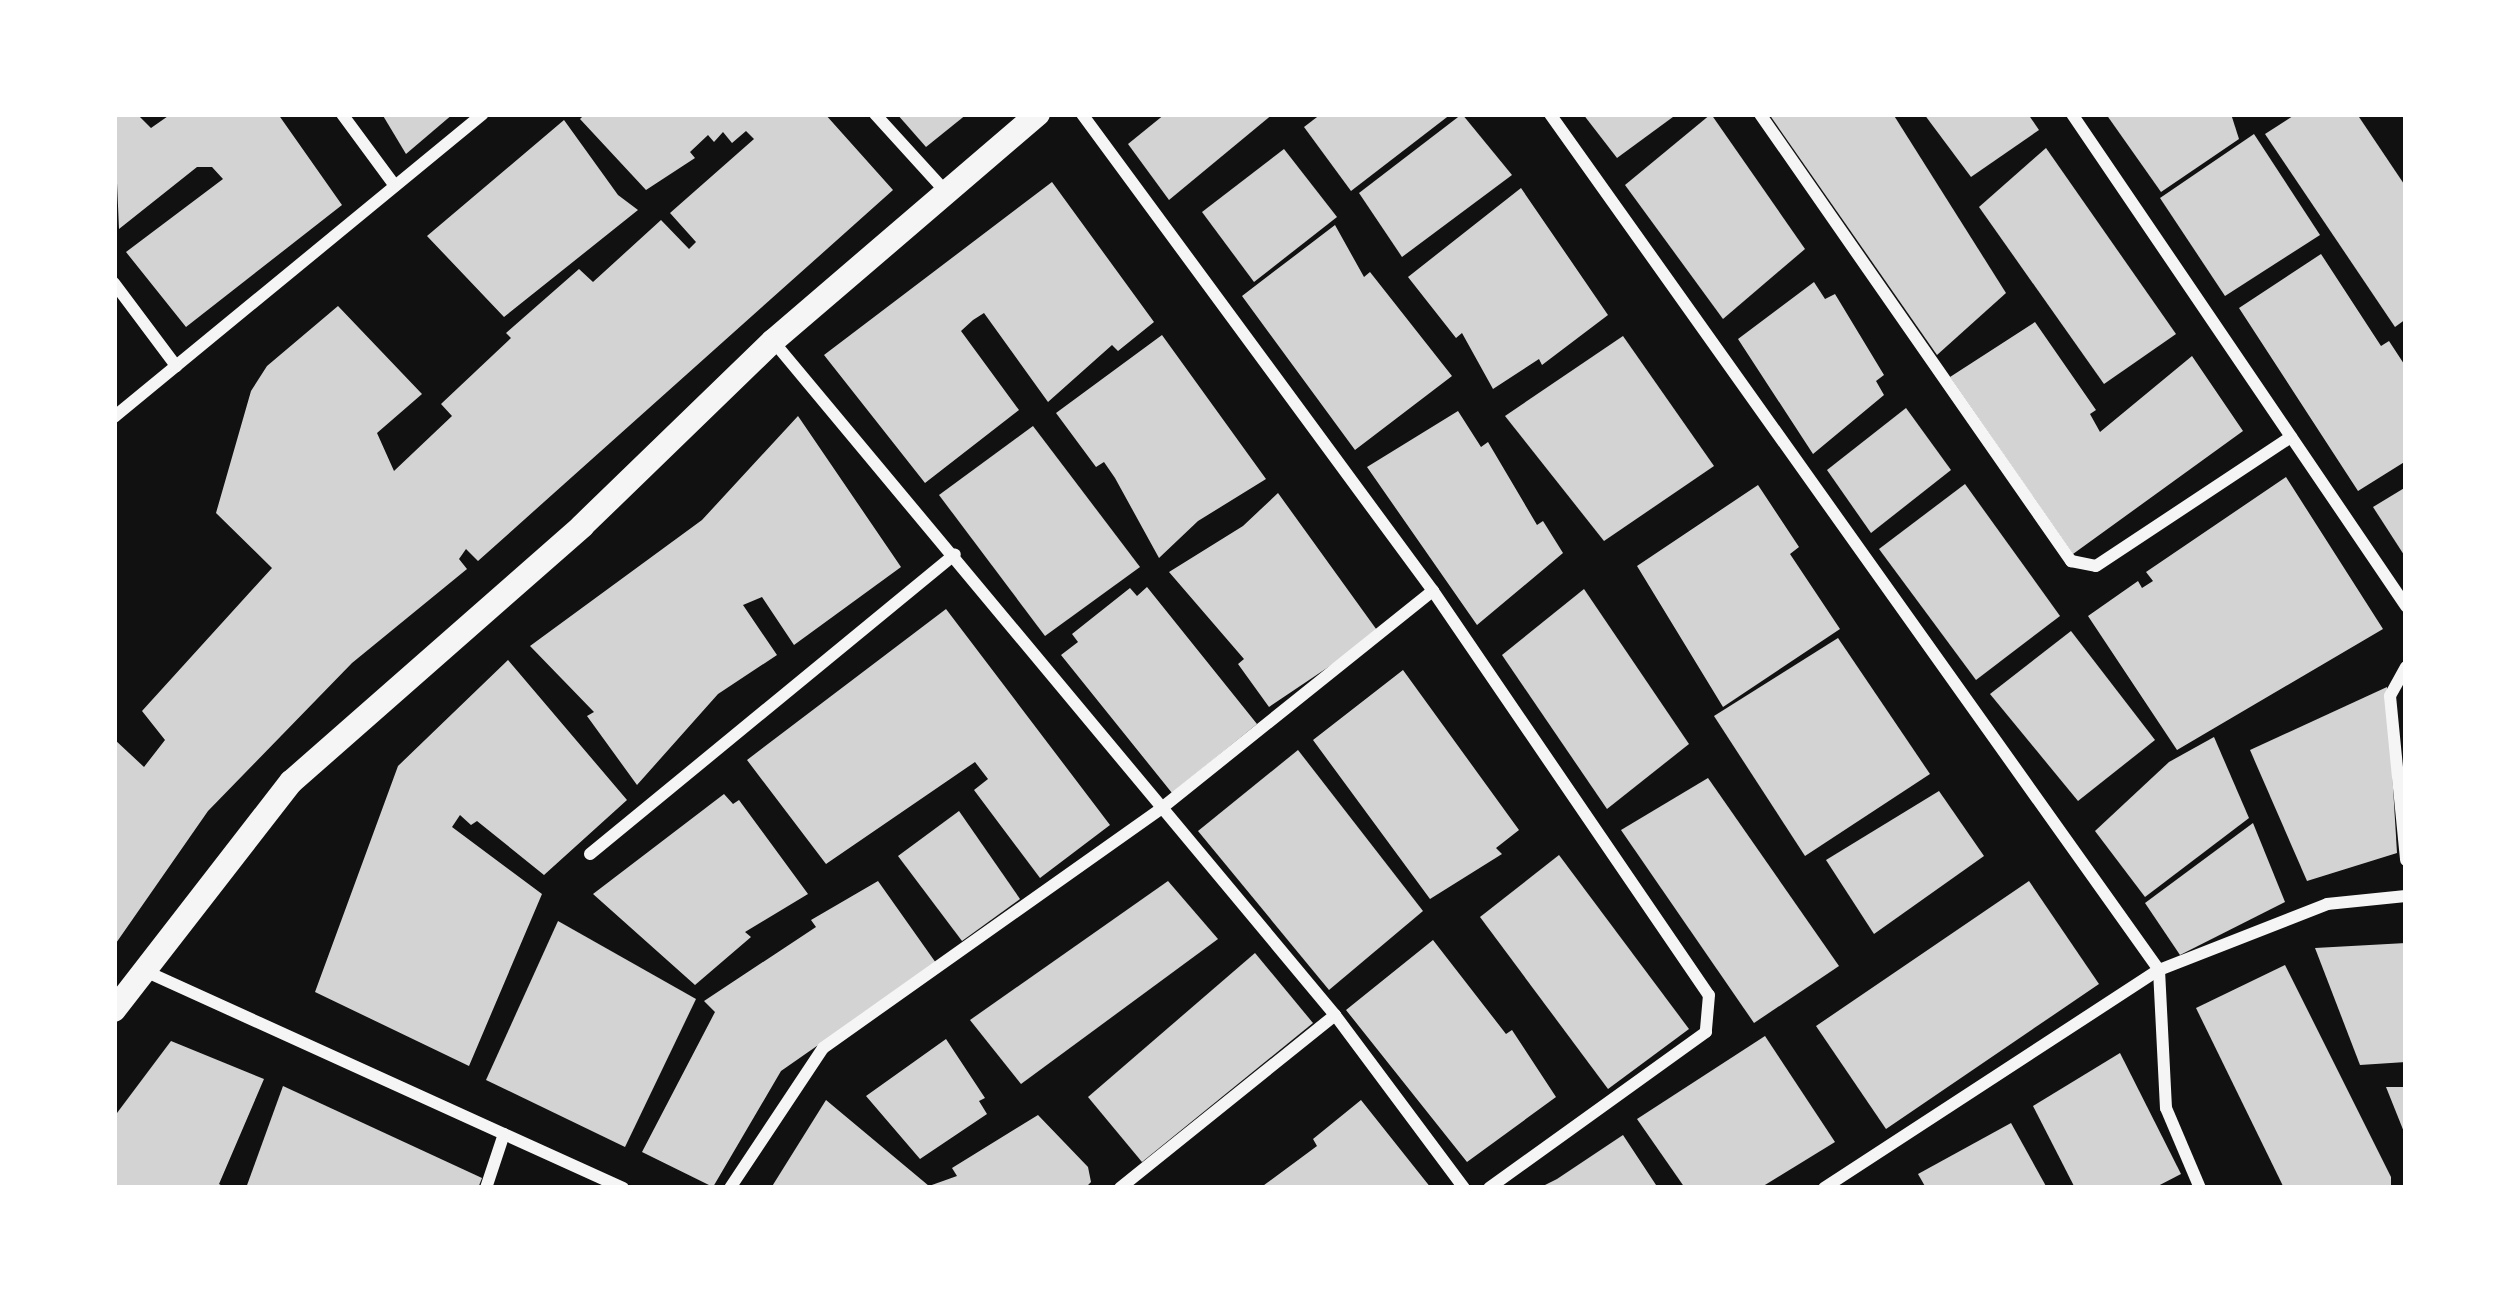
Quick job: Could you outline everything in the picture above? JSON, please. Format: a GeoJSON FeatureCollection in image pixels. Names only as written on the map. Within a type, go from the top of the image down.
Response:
{"type":"FeatureCollection","features":[{"type":"Feature","properties":{"kind":"main road"},"geometry":{"type":"LineString","coordinates":[[114,1010],[291,782],[582,526],[773,341],[1038,114]]}},
{"type":"Feature","properties":{"kind":"street"},"geometry":{"type":"LineString","coordinates":[[342,114],[395,186]]}},
{"type":"Feature","properties":{"kind":"street"},"geometry":{"type":"LineString","coordinates":[[114,417],[483,114]]}},
{"type":"Feature","properties":{"kind":"street"},"geometry":{"type":"LineString","coordinates":[[875,114],[947,193]]}},
{"type":"Feature","properties":{"kind":"street"},"geometry":{"type":"LineString","coordinates":[[1082,114],[1433,591],[1709,995],[1706,1032],[1490,1188]]}},
{"type":"Feature","properties":{"kind":"street"},"geometry":{"type":"LineString","coordinates":[[1550,114],[2158,970],[2166,1108],[2200,1188]]}},
{"type":"Feature","properties":{"kind":"street"},"geometry":{"type":"LineString","coordinates":[[1760,114],[2071,561],[2096,566],[2291,437]]}},
{"type":"Feature","properties":{"kind":"street"},"geometry":{"type":"LineString","coordinates":[[2072,114],[2406,606]]}},
{"type":"Feature","properties":{"kind":"street"},"geometry":{"type":"LineString","coordinates":[[114,283],[176,366]]}},
{"type":"Feature","properties":{"kind":"street"},"geometry":{"type":"LineString","coordinates":[[773,341],[1335,1015],[1464,1188]]}},
{"type":"Feature","properties":{"kind":"street"},"geometry":{"type":"LineString","coordinates":[[590,854],[955,554]]}},
{"type":"Feature","properties":{"kind":"street"},"geometry":{"type":"LineString","coordinates":[[730,1188],[823,1048],[1163,807],[1433,591]]}},
{"type":"Feature","properties":{"kind":"street"},"geometry":{"type":"LineString","coordinates":[[2406,667],[2390,697],[2406,860]]}},
{"type":"Feature","properties":{"kind":"street"},"geometry":{"type":"LineString","coordinates":[[1824,1188],[2158,970],[2327,904],[2406,896]]}},
{"type":"Feature","properties":{"kind":"street"},"geometry":{"type":"LineString","coordinates":[[146,971],[623,1188]]}},
{"type":"Feature","properties":{"kind":"street"},"geometry":{"type":"LineString","coordinates":[[1120,1188],[1335,1015]]}},
{"type":"Feature","properties":{"kind":"street"},"geometry":{"type":"LineString","coordinates":[[485,1188],[504,1134]]}},
{"type":"Feature","properties":{"kind":"building"},"geometry":{"type":"Polygon","coordinates":[[[114,114],[137,114],[151,128],[171,114],[278,114],[342,205],[186,327],[126,252],[223,179],[212,167],[197,167],[119,229],[114,114]]]}},
{"type":"Feature","properties":{"kind":"building"},"geometry":{"type":"Polygon","coordinates":[[[382,114],[453,114],[406,154],[382,114]]]}},
{"type":"Feature","properties":{"kind":"building"},"geometry":{"type":"Polygon","coordinates":[[[585,114],[825,114],[893,190],[478,561],[466,549],[459,559],[467,569],[352,663],[208,811],[114,946],[114,739],[144,767],[165,740],[142,711],[272,568],[216,513],[251,391],[267,366],[338,306],[422,394],[377,433],[394,471],[452,416],[441,404],[511,338],[506,333],[579,269],[593,282],[661,220],[689,249],[696,242],[670,213],[754,139],[746,131],[732,143],[723,132],[714,142],[708,135],[690,152],[695,158],[646,190],[580,119],[585,114]]]}},
{"type":"Feature","properties":{"kind":"building"},"geometry":{"type":"Polygon","coordinates":[[[897,114],[967,114],[926,147],[897,114]]]}},
{"type":"Feature","properties":{"kind":"building"},"geometry":{"type":"Polygon","coordinates":[[[1165,114],[1273,114],[1169,200],[1128,144],[1165,114]]]}},
{"type":"Feature","properties":{"kind":"building"},"geometry":{"type":"Polygon","coordinates":[[[1321,114],[1451,114],[1351,191],[1304,127],[1321,114]]]}},
{"type":"Feature","properties":{"kind":"building"},"geometry":{"type":"Polygon","coordinates":[[[1462,114],[1512,175],[1402,257],[1359,193],[1462,114]]]}},
{"type":"Feature","properties":{"kind":"building"},"geometry":{"type":"Polygon","coordinates":[[[1583,114],[1677,114],[1617,158],[1583,114]]]}},
{"type":"Feature","properties":{"kind":"building"},"geometry":{"type":"Polygon","coordinates":[[[1711,114],[1805,249],[1723,319],[1625,185],[1711,114]]]}},
{"type":"Feature","properties":{"kind":"building"},"geometry":{"type":"Polygon","coordinates":[[[1769,114],[1893,114],[2006,293],[1937,355],[1769,114]]]}},
{"type":"Feature","properties":{"kind":"building"},"geometry":{"type":"Polygon","coordinates":[[[1924,114],[2028,114],[2039,130],[1971,177],[1924,114]]]}},
{"type":"Feature","properties":{"kind":"building"},"geometry":{"type":"Polygon","coordinates":[[[2106,114],[2231,114],[2239,139],[2161,192],[2106,114]]]}},
{"type":"Feature","properties":{"kind":"building"},"geometry":{"type":"Polygon","coordinates":[[[2296,114],[2357,114],[2406,187],[2406,319],[2395,327],[2265,134],[2296,114]]]}},
{"type":"Feature","properties":{"kind":"building"},"geometry":{"type":"Polygon","coordinates":[[[564,120],[618,195],[638,210],[504,317],[427,236],[564,120]]]}},
{"type":"Feature","properties":{"kind":"building"},"geometry":{"type":"Polygon","coordinates":[[[2254,134],[2320,235],[2225,296],[2160,198],[2254,134]]]}},
{"type":"Feature","properties":{"kind":"building"},"geometry":{"type":"Polygon","coordinates":[[[2046,148],[2176,334],[2104,384],[1979,207],[2046,148]]]}},
{"type":"Feature","properties":{"kind":"building"},"geometry":{"type":"Polygon","coordinates":[[[1284,149],[1337,217],[1254,282],[1202,212],[1284,149]]]}},
{"type":"Feature","properties":{"kind":"building"},"geometry":{"type":"Polygon","coordinates":[[[1052,182],[1154,322],[1118,351],[1112,345],[1048,402],[984,313],[973,320],[961,331],[1019,410],[925,483],[824,355],[1052,182]]]}},
{"type":"Feature","properties":{"kind":"building"},"geometry":{"type":"Polygon","coordinates":[[[1521,188],[1608,315],[1542,365],[1539,359],[1493,389],[1462,333],[1456,338],[1408,277],[1521,188]]]}},
{"type":"Feature","properties":{"kind":"building"},"geometry":{"type":"Polygon","coordinates":[[[1335,225],[1364,277],[1370,272],[1452,376],[1355,450],[1242,296],[1335,225]]]}},
{"type":"Feature","properties":{"kind":"building"},"geometry":{"type":"Polygon","coordinates":[[[2321,254],[2381,346],[2389,341],[2406,367],[2406,461],[2358,491],[2239,308],[2321,254]]]}},
{"type":"Feature","properties":{"kind":"building"},"geometry":{"type":"Polygon","coordinates":[[[1814,282],[1825,299],[1835,294],[1884,375],[1876,381],[1884,395],[1813,454],[1738,339],[1814,282]]]}},
{"type":"Feature","properties":{"kind":"building"},"geometry":{"type":"Polygon","coordinates":[[[2035,322],[2096,410],[2090,414],[2100,432],[2192,356],[2243,431],[2073,554],[1950,377],[2035,322]]]}},
{"type":"Feature","properties":{"kind":"building"},"geometry":{"type":"Polygon","coordinates":[[[1162,335],[1266,479],[1198,521],[1159,558],[1104,462],[1096,467],[1056,413],[1162,335]]]}},
{"type":"Feature","properties":{"kind":"building"},"geometry":{"type":"Polygon","coordinates":[[[1623,336],[1714,466],[1604,541],[1505,416],[1623,336]]]}},
{"type":"Feature","properties":{"kind":"building"},"geometry":{"type":"Polygon","coordinates":[[[1906,408],[1951,470],[1871,533],[1827,470],[1906,408]]]}},
{"type":"Feature","properties":{"kind":"building"},"geometry":{"type":"Polygon","coordinates":[[[1458,411],[1481,447],[1488,442],[1537,525],[1543,521],[1563,553],[1477,625],[1367,467],[1458,411]]]}},
{"type":"Feature","properties":{"kind":"building"},"geometry":{"type":"Polygon","coordinates":[[[798,416],[901,567],[794,645],[762,597],[743,605],[777,655],[718,694],[637,785],[587,716],[594,712],[530,646],[702,520],[798,416]]]}},
{"type":"Feature","properties":{"kind":"building"},"geometry":{"type":"Polygon","coordinates":[[[1033,426],[1140,567],[1045,636],[939,495],[1033,426]]]}},
{"type":"Feature","properties":{"kind":"building"},"geometry":{"type":"Polygon","coordinates":[[[2286,477],[2383,629],[2177,750],[2088,616],[2138,581],[2142,588],[2153,581],[2146,572],[2286,477]]]}},
{"type":"Feature","properties":{"kind":"building"},"geometry":{"type":"Polygon","coordinates":[[[1965,484],[2060,616],[1976,680],[1879,549],[1965,484]]]}},
{"type":"Feature","properties":{"kind":"building"},"geometry":{"type":"Polygon","coordinates":[[[1758,485],[1799,547],[1790,554],[1840,629],[1723,707],[1637,566],[1758,485]]]}},
{"type":"Feature","properties":{"kind":"building"},"geometry":{"type":"Polygon","coordinates":[[[2406,487],[2406,558],[2373,507],[2406,487]]]}},
{"type":"Feature","properties":{"kind":"building"},"geometry":{"type":"Polygon","coordinates":[[[1278,493],[1379,633],[1269,707],[1238,664],[1244,659],[1169,572],[1243,526],[1278,493]]]}},
{"type":"Feature","properties":{"kind":"building"},"geometry":{"type":"Polygon","coordinates":[[[1147,587],[1257,724],[1172,793],[1061,655],[1078,642],[1072,634],[1130,588],[1137,596],[1147,587]]]}},
{"type":"Feature","properties":{"kind":"building"},"geometry":{"type":"Polygon","coordinates":[[[1584,589],[1689,744],[1607,809],[1502,655],[1584,589]]]}},
{"type":"Feature","properties":{"kind":"building"},"geometry":{"type":"Polygon","coordinates":[[[946,609],[1110,825],[1040,878],[974,790],[988,779],[975,762],[826,864],[747,760],[946,609]]]}},
{"type":"Feature","properties":{"kind":"building"},"geometry":{"type":"Polygon","coordinates":[[[2071,631],[2155,740],[2078,801],[1990,694],[2071,631]]]}},
{"type":"Feature","properties":{"kind":"building"},"geometry":{"type":"Polygon","coordinates":[[[1838,638],[1930,774],[1805,856],[1714,716],[1838,638]]]}},
{"type":"Feature","properties":{"kind":"building"},"geometry":{"type":"Polygon","coordinates":[[[508,660],[627,800],[544,875],[477,821],[471,825],[460,815],[452,827],[542,894],[469,1066],[315,992],[398,766],[508,660]]]}},
{"type":"Feature","properties":{"kind":"building"},"geometry":{"type":"Polygon","coordinates":[[[1403,670],[1519,830],[1496,848],[1502,854],[1430,899],[1313,740],[1403,670]]]}},
{"type":"Feature","properties":{"kind":"building"},"geometry":{"type":"Polygon","coordinates":[[[2387,687],[2397,853],[2307,881],[2250,750],[2387,687]]]}},
{"type":"Feature","properties":{"kind":"building"},"geometry":{"type":"Polygon","coordinates":[[[2214,737],[2249,818],[2145,897],[2095,831],[2169,762],[2214,737]]]}},
{"type":"Feature","properties":{"kind":"building"},"geometry":{"type":"Polygon","coordinates":[[[1298,750],[1423,911],[1329,990],[1198,831],[1298,750]]]}},
{"type":"Feature","properties":{"kind":"building"},"geometry":{"type":"Polygon","coordinates":[[[1708,778],[1839,966],[1754,1023],[1621,830],[1708,778]]]}},
{"type":"Feature","properties":{"kind":"building"},"geometry":{"type":"Polygon","coordinates":[[[1939,791],[1984,856],[1874,934],[1826,860],[1939,791]]]}},
{"type":"Feature","properties":{"kind":"building"},"geometry":{"type":"Polygon","coordinates":[[[724,794],[733,804],[739,800],[808,894],[745,932],[751,937],[695,985],[593,894],[724,794]]]}},
{"type":"Feature","properties":{"kind":"building"},"geometry":{"type":"Polygon","coordinates":[[[959,811],[1020,899],[962,941],[898,856],[959,811]]]}},
{"type":"Feature","properties":{"kind":"building"},"geometry":{"type":"Polygon","coordinates":[[[2253,823],[2285,902],[2180,955],[2145,903],[2253,823]]]}},
{"type":"Feature","properties":{"kind":"building"},"geometry":{"type":"Polygon","coordinates":[[[1559,855],[1689,1029],[1608,1089],[1480,917],[1559,855]]]}},
{"type":"Feature","properties":{"kind":"building"},"geometry":{"type":"Polygon","coordinates":[[[878,881],[936,963],[781,1071],[713,1187],[642,1152],[715,1012],[704,1001],[816,927],[811,920],[878,881]]]}},
{"type":"Feature","properties":{"kind":"building"},"geometry":{"type":"Polygon","coordinates":[[[1168,881],[1218,939],[1021,1084],[970,1020],[1168,881]]]}},
{"type":"Feature","properties":{"kind":"building"},"geometry":{"type":"Polygon","coordinates":[[[2029,881],[2099,984],[1886,1129],[1816,1026],[2029,881]]]}},
{"type":"Feature","properties":{"kind":"building"},"geometry":{"type":"Polygon","coordinates":[[[558,921],[696,999],[625,1147],[486,1080],[558,921]]]}},
{"type":"Feature","properties":{"kind":"building"},"geometry":{"type":"Polygon","coordinates":[[[1433,940],[1506,1034],[1512,1030],[1556,1097],[1467,1162],[1346,1010],[1433,940]]]}},
{"type":"Feature","properties":{"kind":"building"},"geometry":{"type":"Polygon","coordinates":[[[2406,943],[2406,1062],[2360,1065],[2315,948],[2406,943]]]}},
{"type":"Feature","properties":{"kind":"building"},"geometry":{"type":"Polygon","coordinates":[[[1255,953],[1313,1023],[1142,1162],[1088,1097],[1255,953]]]}},
{"type":"Feature","properties":{"kind":"building"},"geometry":{"type":"Polygon","coordinates":[[[2285,965],[2391,1177],[2391,1188],[2284,1188],[2196,1008],[2285,965]]]}},
{"type":"Feature","properties":{"kind":"building"},"geometry":{"type":"Polygon","coordinates":[[[1765,1036],[1835,1142],[1760,1188],[1685,1188],[1637,1119],[1765,1036]]]}},
{"type":"Feature","properties":{"kind":"building"},"geometry":{"type":"Polygon","coordinates":[[[946,1039],[985,1098],[979,1101],[987,1114],[920,1159],[866,1096],[946,1039]]]}},
{"type":"Feature","properties":{"kind":"building"},"geometry":{"type":"Polygon","coordinates":[[[171,1041],[264,1079],[219,1184],[226,1188],[114,1188],[114,1117],[171,1041]]]}},
{"type":"Feature","properties":{"kind":"building"},"geometry":{"type":"Polygon","coordinates":[[[2120,1053],[2181,1174],[2154,1188],[2075,1188],[2033,1106],[2120,1053]]]}},
{"type":"Feature","properties":{"kind":"building"},"geometry":{"type":"Polygon","coordinates":[[[283,1086],[482,1178],[478,1188],[246,1188],[283,1086]]]}},
{"type":"Feature","properties":{"kind":"building"},"geometry":{"type":"Polygon","coordinates":[[[2386,1087],[2406,1087],[2406,1137],[2386,1087]]]}},
{"type":"Feature","properties":{"kind":"building"},"geometry":{"type":"Polygon","coordinates":[[[826,1100],[929,1186],[957,1176],[952,1168],[1038,1115],[1088,1167],[1091,1182],[1085,1188],[771,1188],[826,1100]]]}},
{"type":"Feature","properties":{"kind":"building"},"geometry":{"type":"Polygon","coordinates":[[[1361,1100],[1431,1188],[1260,1188],[1317,1146],[1313,1139],[1361,1100]]]}},
{"type":"Feature","properties":{"kind":"building"},"geometry":{"type":"Polygon","coordinates":[[[2011,1123],[2047,1188],[1926,1188],[1918,1174],[2011,1123]]]}},
{"type":"Feature","properties":{"kind":"building"},"geometry":{"type":"Polygon","coordinates":[[[1623,1135],[1658,1188],[1539,1188],[1557,1179],[1623,1135]]]}}]}
